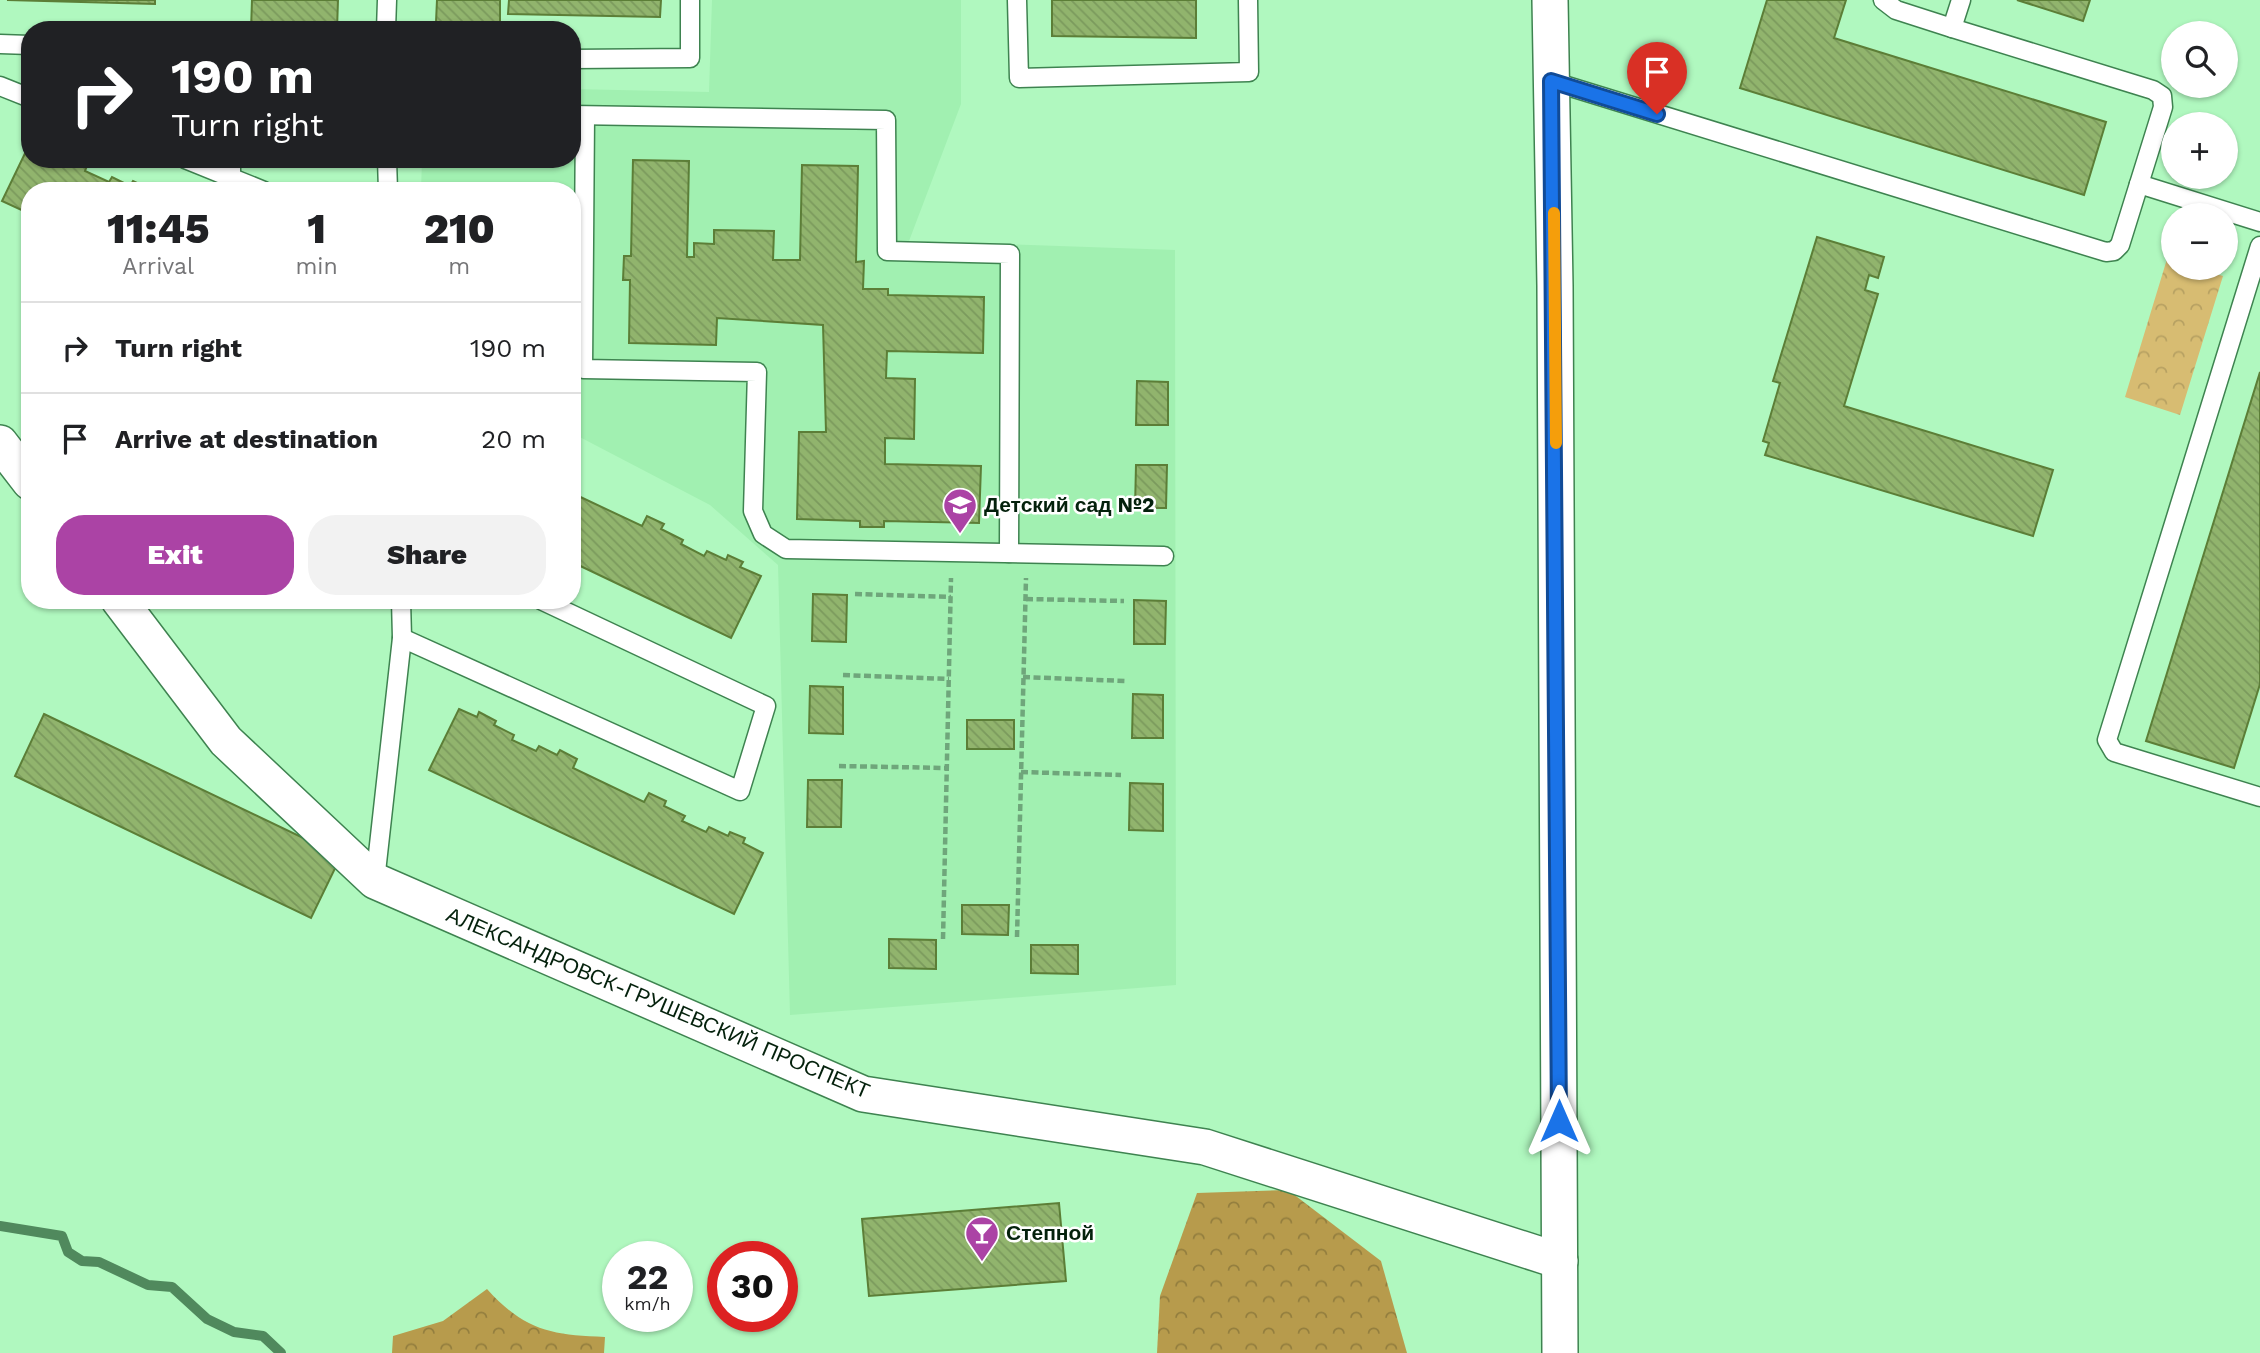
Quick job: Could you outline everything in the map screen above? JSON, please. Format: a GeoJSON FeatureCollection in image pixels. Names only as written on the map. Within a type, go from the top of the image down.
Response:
{"type":"FeatureCollection","features":[{"type":"Feature","properties":{"kind":"street"},"geometry":{"type":"LineString","coordinates":[[1550,0],[1560,1353]]}},
{"type":"Feature","properties":{"kind":"street"},"geometry":{"type":"LineString","coordinates":[[0,443],[21,470]]}},
{"type":"Feature","properties":{"kind":"street","name":"АЛЕКСАНДРОВСК-ГРУШЕВСКИЙ ПРОСПЕКТ"},"geometry":{"type":"LineString","coordinates":[[126,609],[226,741],[374,881],[863,1094],[1205,1147],[1560,1261]]}},
{"type":"Feature","properties":{"kind":"lane"},"geometry":{"type":"LineString","coordinates":[[386,21],[387,0]]}},
{"type":"Feature","properties":{"kind":"lane"},"geometry":{"type":"LineString","coordinates":[[581,59],[690,58],[690,0]]}},
{"type":"Feature","properties":{"kind":"lane"},"geometry":{"type":"LineString","coordinates":[[1017,0],[1019,78],[1249,72],[1248,0]]}},
{"type":"Feature","properties":{"kind":"lane"},"geometry":{"type":"LineString","coordinates":[[1551,81],[2106,252],[2115,251],[2120,245],[2163,107],[2162,96],[2153,90],[1896,10],[1883,0]]}},
{"type":"Feature","properties":{"kind":"lane"},"geometry":{"type":"LineString","coordinates":[[1952,28],[1961,0]]}},
{"type":"Feature","properties":{"kind":"lane"},"geometry":{"type":"LineString","coordinates":[[0,44],[21,45]]}},
{"type":"Feature","properties":{"kind":"lane"},"geometry":{"type":"LineString","coordinates":[[0,86],[21,94]]}},
{"type":"Feature","properties":{"kind":"lane"},"geometry":{"type":"LineString","coordinates":[[581,116],[886,120],[887,251],[1010,254],[1017,553]]}},
{"type":"Feature","properties":{"kind":"lane"},"geometry":{"type":"LineString","coordinates":[[206,168],[241,182]]}},
{"type":"Feature","properties":{"kind":"lane"},"geometry":{"type":"LineString","coordinates":[[231,168],[231,178]]}},
{"type":"Feature","properties":{"kind":"lane"},"geometry":{"type":"LineString","coordinates":[[2139,184],[2260,222]]}},
{"type":"Feature","properties":{"kind":"lane"},"geometry":{"type":"LineString","coordinates":[[581,242],[583,369],[757,372],[753,511],[763,534],[786,549],[1164,556]]}},
{"type":"Feature","properties":{"kind":"lane"},"geometry":{"type":"LineString","coordinates":[[2260,246],[2107,740],[2114,752],[2260,797]]}},
{"type":"Feature","properties":{"kind":"lane"},"geometry":{"type":"LineString","coordinates":[[374,881],[402,638],[401,609]]}},
{"type":"Feature","properties":{"kind":"lane"},"geometry":{"type":"LineString","coordinates":[[402,638],[740,791],[766,706],[560,609]]}},
{"type":"Feature","properties":{"kind":"path"},"geometry":{"type":"LineString","coordinates":[[943,939],[951,552]]}},
{"type":"Feature","properties":{"kind":"path"},"geometry":{"type":"LineString","coordinates":[[1017,553],[1026,599],[1017,937]]}},
{"type":"Feature","properties":{"kind":"path"},"geometry":{"type":"LineString","coordinates":[[855,594],[951,597]]}},
{"type":"Feature","properties":{"kind":"path"},"geometry":{"type":"LineString","coordinates":[[1026,599],[1125,601]]}},
{"type":"Feature","properties":{"kind":"path"},"geometry":{"type":"LineString","coordinates":[[843,675],[949,678]]}},
{"type":"Feature","properties":{"kind":"path"},"geometry":{"type":"LineString","coordinates":[[1023,677],[1125,681]]}},
{"type":"Feature","properties":{"kind":"path"},"geometry":{"type":"LineString","coordinates":[[839,766],[947,768]]}},
{"type":"Feature","properties":{"kind":"path"},"geometry":{"type":"LineString","coordinates":[[1021,772],[1121,775]]}},
{"type":"Feature","properties":{"kind":"shaded area","name":"Детский сад №2"},"geometry":{"type":"Polygon","coordinates":[[[712,0],[961,0],[961,104],[909,241],[1175,250],[1176,985],[790,1015],[778,565],[710,505],[581,438],[581,182],[421,182],[422,168],[581,168],[581,89],[709,92],[712,0]]]}},
{"type":"Feature","properties":{"kind":"green space"},"geometry":{"type":"Polygon","coordinates":[[[2161,279],[2222,280],[2180,415],[2125,397],[2161,279]]]}},
{"type":"Feature","properties":{"kind":"green space"},"geometry":{"type":"Polygon","coordinates":[[[1288,1190],[1381,1261],[1407,1353],[1157,1353],[1160,1296],[1197,1193],[1288,1190]]]}},
{"type":"Feature","properties":{"kind":"green space"},"geometry":{"type":"Polygon","coordinates":[[[487,1289],[514,1314],[540,1328],[569,1335],[605,1337],[604,1353],[392,1353],[393,1336],[443,1321],[487,1289]]]}},
{"type":"Feature","properties":{"kind":"building"},"geometry":{"type":"Polygon","coordinates":[[[7,0],[155,0],[155,4],[7,0]]]}},
{"type":"Feature","properties":{"kind":"building"},"geometry":{"type":"Polygon","coordinates":[[[252,0],[338,0],[337,21],[251,21],[252,0]]]}},
{"type":"Feature","properties":{"kind":"building"},"geometry":{"type":"Polygon","coordinates":[[[437,0],[500,0],[500,21],[436,21],[437,0]]]}},
{"type":"Feature","properties":{"kind":"building"},"geometry":{"type":"Polygon","coordinates":[[[509,0],[661,0],[660,17],[508,14],[509,0]]]}},
{"type":"Feature","properties":{"kind":"building"},"geometry":{"type":"Polygon","coordinates":[[[1052,0],[1196,0],[1196,38],[1052,36],[1052,0]]]}},
{"type":"Feature","properties":{"kind":"building"},"geometry":{"type":"Polygon","coordinates":[[[1767,0],[1846,0],[1834,38],[2106,122],[2084,195],[1740,88],[1767,0]]]}},
{"type":"Feature","properties":{"kind":"building"},"geometry":{"type":"Polygon","coordinates":[[[2017,0],[2090,0],[2083,21],[2017,0]]]}},
{"type":"Feature","properties":{"kind":"building"},"geometry":{"type":"Polygon","coordinates":[[[633,160],[689,161],[687,257],[694,257],[694,243],[714,244],[714,230],[774,231],[773,260],[800,260],[802,165],[858,166],[856,262],[864,261],[863,289],[888,289],[888,295],[984,297],[983,353],[887,351],[886,378],[915,379],[914,439],[885,438],[885,464],[981,466],[979,523],[884,521],[884,527],[860,527],[860,521],[797,519],[799,432],[826,432],[823,325],[717,318],[716,345],[629,343],[630,280],[623,280],[624,256],[631,256],[633,160]]]}},
{"type":"Feature","properties":{"kind":"building"},"geometry":{"type":"Polygon","coordinates":[[[21,162],[21,168],[86,168],[85,171],[109,182],[21,182],[21,210],[2,201],[21,162]]]}},
{"type":"Feature","properties":{"kind":"building"},"geometry":{"type":"Polygon","coordinates":[[[112,177],[122,182],[109,182],[112,177]]]}},
{"type":"Feature","properties":{"kind":"building"},"geometry":{"type":"Polygon","coordinates":[[[1817,237],[1884,257],[1878,278],[1869,275],[1865,290],[1878,294],[1844,406],[2053,470],[2033,536],[1765,455],[1769,443],[1763,441],[1780,383],[1773,381],[1817,237]]]}},
{"type":"Feature","properties":{"kind":"building"},"geometry":{"type":"Polygon","coordinates":[[[2260,372],[2260,684],[2234,768],[2146,741],[2260,372]]]}},
{"type":"Feature","properties":{"kind":"building"},"geometry":{"type":"Polygon","coordinates":[[[1137,381],[1168,382],[1168,425],[1136,425],[1137,381]]]}},
{"type":"Feature","properties":{"kind":"building"},"geometry":{"type":"Polygon","coordinates":[[[1136,465],[1167,465],[1166,508],[1135,508],[1136,465]]]}},
{"type":"Feature","properties":{"kind":"building"},"geometry":{"type":"Polygon","coordinates":[[[581,497],[642,526],[647,516],[664,524],[661,529],[683,540],[681,544],[704,556],[707,551],[726,560],[728,555],[743,562],[740,567],[761,576],[731,638],[581,566],[581,497]]]}},
{"type":"Feature","properties":{"kind":"building"},"geometry":{"type":"Polygon","coordinates":[[[813,594],[847,595],[846,642],[812,641],[813,594]]]}},
{"type":"Feature","properties":{"kind":"building"},"geometry":{"type":"Polygon","coordinates":[[[1134,600],[1166,601],[1165,644],[1134,644],[1134,600]]]}},
{"type":"Feature","properties":{"kind":"building"},"geometry":{"type":"Polygon","coordinates":[[[810,686],[843,687],[843,734],[809,733],[810,686]]]}},
{"type":"Feature","properties":{"kind":"building"},"geometry":{"type":"Polygon","coordinates":[[[1133,694],[1163,695],[1163,738],[1132,738],[1133,694]]]}},
{"type":"Feature","properties":{"kind":"building"},"geometry":{"type":"Polygon","coordinates":[[[459,709],[477,717],[479,712],[496,721],[494,725],[514,735],[512,740],[536,751],[539,746],[557,755],[560,750],[577,759],[573,768],[644,802],[649,793],[666,801],[664,806],[685,816],[682,821],[706,832],[709,827],[728,836],[730,832],[745,838],[743,843],[763,853],[734,914],[429,770],[459,709]]]}},
{"type":"Feature","properties":{"kind":"building"},"geometry":{"type":"Polygon","coordinates":[[[44,714],[341,856],[311,918],[15,776],[44,714]]]}},
{"type":"Feature","properties":{"kind":"building"},"geometry":{"type":"Polygon","coordinates":[[[967,720],[1014,720],[1014,749],[967,749],[967,720]]]}},
{"type":"Feature","properties":{"kind":"building"},"geometry":{"type":"Polygon","coordinates":[[[808,780],[842,780],[841,827],[807,827],[808,780]]]}},
{"type":"Feature","properties":{"kind":"building"},"geometry":{"type":"Polygon","coordinates":[[[1130,783],[1163,784],[1163,831],[1129,830],[1130,783]]]}},
{"type":"Feature","properties":{"kind":"building"},"geometry":{"type":"Polygon","coordinates":[[[962,905],[1009,905],[1008,935],[962,934],[962,905]]]}},
{"type":"Feature","properties":{"kind":"building"},"geometry":{"type":"Polygon","coordinates":[[[889,939],[936,940],[936,969],[889,968],[889,939]]]}},
{"type":"Feature","properties":{"kind":"building"},"geometry":{"type":"Polygon","coordinates":[[[1031,945],[1078,945],[1078,974],[1031,973],[1031,945]]]}},
{"type":"Feature","properties":{"kind":"building"},"geometry":{"type":"Polygon","coordinates":[[[1059,1203],[1066,1281],[869,1296],[862,1219],[1059,1203]]]}},
{"type":"Feature","properties":{"kind":"waterway"},"geometry":{"type":"LineString","coordinates":[[0,1226],[62,1236],[68,1252],[82,1261],[99,1262],[148,1285],[172,1287],[207,1319],[234,1332],[263,1336],[281,1353]]}},
{"type":"Feature","properties":{"kind":"slow traffic"},"geometry":{"type":"LineString","coordinates":[[1554,213],[1556,443]]}},
{"type":"Feature","properties":{"kind":"place","name":"Детский сад №2"},"geometry":{"type":"Point","coordinates":[960,535]}},
{"type":"Feature","properties":{"kind":"place","name":"Степной"},"geometry":{"type":"Point","coordinates":[982,1263]}},
{"type":"Feature","properties":{"kind":"route"},"geometry":{"type":"LineString","coordinates":[[1559,1121],[1555,286],[1551,81],[1657,114]]}}]}
